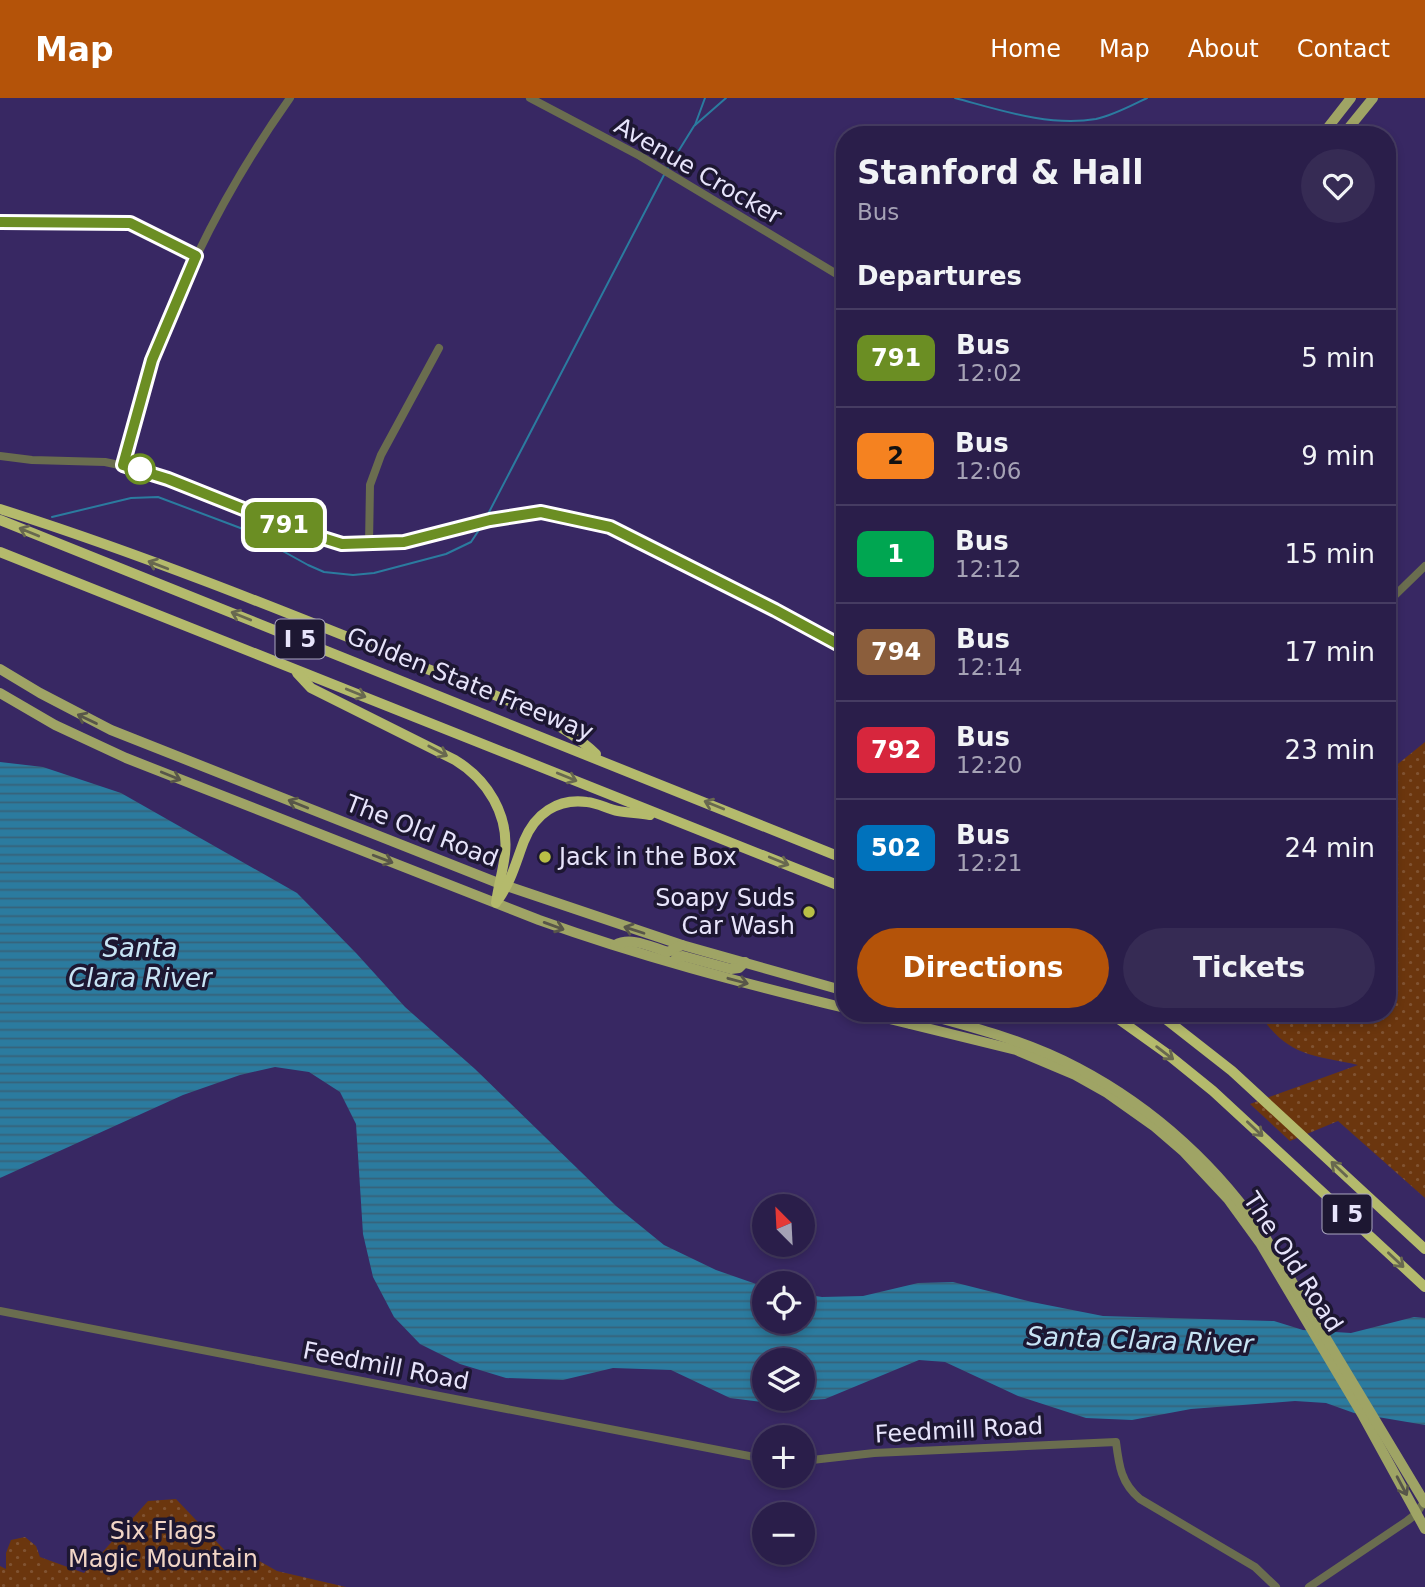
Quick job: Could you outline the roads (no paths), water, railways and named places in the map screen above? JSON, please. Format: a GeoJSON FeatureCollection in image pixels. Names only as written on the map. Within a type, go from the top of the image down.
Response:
{"type":"FeatureCollection","features":[{"type":"Feature","properties":{"kind":"highway"},"geometry":{"type":"LineString","coordinates":[[0,509],[172,570],[519,706],[583,742],[600,759]]}},
{"type":"Feature","properties":{"kind":"highway","name":"Golden State Freeway"},"geometry":{"type":"LineString","coordinates":[[0,520],[836,855]]}},
{"type":"Feature","properties":{"kind":"highway","name":"Golden State Freeway"},"geometry":{"type":"LineString","coordinates":[[0,552],[836,884]]}},
{"type":"Feature","properties":{"kind":"highway"},"geometry":{"type":"LineString","coordinates":[[292,668],[311,688],[427,745],[476,775],[493,797],[503,824],[503,885]]}},
{"type":"Feature","properties":{"kind":"highway"},"geometry":{"type":"LineString","coordinates":[[496,903],[529,830],[552,806],[587,802],[617,811],[667,817]]}},
{"type":"Feature","properties":{"kind":"highway","name":"I 5"},"geometry":{"type":"LineString","coordinates":[[1123,1022],[1174,1059],[1236,1111],[1422,1284]]}},
{"type":"Feature","properties":{"kind":"highway","name":"I 5"},"geometry":{"type":"LineString","coordinates":[[1170,1022],[1207,1050],[1425,1249]]}},
{"type":"Feature","properties":{"kind":"main road"},"geometry":{"type":"LineString","coordinates":[[1329,126],[1352,98]]}},
{"type":"Feature","properties":{"kind":"main road"},"geometry":{"type":"LineString","coordinates":[[1350,126],[1373,98]]}},
{"type":"Feature","properties":{"kind":"main road","name":"The Old Road"},"geometry":{"type":"LineString","coordinates":[[0,669],[65,708],[111,730],[503,885],[682,945],[836,988]]}},
{"type":"Feature","properties":{"kind":"main road","name":"The Old Road"},"geometry":{"type":"LineString","coordinates":[[0,693],[55,725],[126,758],[496,903],[614,945],[836,1006]]}},
{"type":"Feature","properties":{"kind":"main road"},"geometry":{"type":"LineString","coordinates":[[614,945],[622,941],[635,942],[667,952],[672,952],[682,945]]}},
{"type":"Feature","properties":{"kind":"main road"},"geometry":{"type":"LineString","coordinates":[[673,962],[677,957],[683,956],[723,967],[739,968],[745,962]]}},
{"type":"Feature","properties":{"kind":"main road","name":"The Old Road"},"geometry":{"type":"LineString","coordinates":[[921,1022],[1016,1050],[1075,1075],[1107,1093],[1177,1141]]}},
{"type":"Feature","properties":{"kind":"main road","name":"The Old Road"},"geometry":{"type":"LineString","coordinates":[[949,1022],[1068,1063],[1116,1090],[1151,1115],[1188,1151],[1251,1216],[1367,1415],[1424,1503]]}},
{"type":"Feature","properties":{"kind":"main road"},"geometry":{"type":"LineString","coordinates":[[970,1022],[1054,1054],[1068,1063]]}},
{"type":"Feature","properties":{"kind":"main road","name":"The Old Road"},"geometry":{"type":"LineString","coordinates":[[1367,1415],[1425,1529]]}},
{"type":"Feature","properties":{"kind":"street"},"geometry":{"type":"LineString","coordinates":[[123,465],[152,360],[196,256],[259,142],[290,98]]}},
{"type":"Feature","properties":{"kind":"street","name":"Avenue Crocker"},"geometry":{"type":"LineString","coordinates":[[530,98],[639,156],[836,274]]}},
{"type":"Feature","properties":{"kind":"street"},"geometry":{"type":"LineString","coordinates":[[0,222],[130,223],[196,256]]}},
{"type":"Feature","properties":{"kind":"street"},"geometry":{"type":"LineString","coordinates":[[369,544],[370,485],[381,455],[439,348]]}},
{"type":"Feature","properties":{"kind":"street"},"geometry":{"type":"LineString","coordinates":[[0,456],[123,465],[156,474],[317,537],[342,544],[404,542],[490,520],[541,512],[610,527],[836,643]]}},
{"type":"Feature","properties":{"kind":"street"},"geometry":{"type":"LineString","coordinates":[[1396,594],[1425,566]]}},
{"type":"Feature","properties":{"kind":"street","name":"Feedmill Road"},"geometry":{"type":"LineString","coordinates":[[0,1311],[752,1456]]}},
{"type":"Feature","properties":{"kind":"street","name":"Feedmill Road"},"geometry":{"type":"LineString","coordinates":[[815,1460],[865,1454],[1116,1442],[1122,1476],[1132,1492],[1255,1567],[1276,1587]]}},
{"type":"Feature","properties":{"kind":"street"},"geometry":{"type":"LineString","coordinates":[[1310,1587],[1416,1514],[1424,1503]]}},
{"type":"Feature","properties":{"kind":"water","name":"Santa Clara River"},"geometry":{"type":"Polygon","coordinates":[[[0,762],[43,767],[121,793],[297,893],[405,1007],[475,1069],[616,1206],[664,1245],[716,1270],[752,1282],[752,1334],[815,1334],[815,1296],[863,1296],[918,1283],[953,1282],[1103,1316],[1274,1321],[1303,1330],[1351,1333],[1414,1317],[1425,1318],[1425,1425],[1354,1413],[1326,1403],[1295,1401],[1191,1409],[1132,1420],[1086,1418],[1018,1396],[945,1362],[919,1360],[825,1399],[815,1400],[815,1348],[752,1348],[752,1401],[730,1398],[671,1370],[613,1368],[563,1380],[506,1378],[460,1364],[420,1344],[394,1317],[373,1277],[363,1234],[356,1124],[340,1092],[309,1072],[275,1067],[240,1075],[183,1095],[0,1178],[0,762]]]}},
{"type":"Feature","properties":{"kind":"waterway"},"geometry":{"type":"LineString","coordinates":[[695,125],[705,98]]}},
{"type":"Feature","properties":{"kind":"waterway"},"geometry":{"type":"LineString","coordinates":[[668,168],[694,126],[726,98]]}},
{"type":"Feature","properties":{"kind":"waterway"},"geometry":{"type":"LineString","coordinates":[[955,98],[1025,116],[1060,121],[1096,119],[1147,98]]}},
{"type":"Feature","properties":{"kind":"waterway"},"geometry":{"type":"LineString","coordinates":[[487,516],[665,173]]}},
{"type":"Feature","properties":{"kind":"waterway"},"geometry":{"type":"LineString","coordinates":[[52,517],[131,498],[158,497],[243,529],[324,572],[353,575],[374,573],[446,554],[471,542],[481,527]]}},
{"type":"Feature","properties":{"kind":"place","name":"Jack in the Box"},"geometry":{"type":"Point","coordinates":[545,857]}},
{"type":"Feature","properties":{"kind":"place","name":"Soapy Suds Car Wash"},"geometry":{"type":"Point","coordinates":[809,912]}},
{"type":"Feature","properties":{"kind":"park label","name":"Six Flags Magic Mountain"},"geometry":{"type":"Point","coordinates":[163,1545]}}]}
